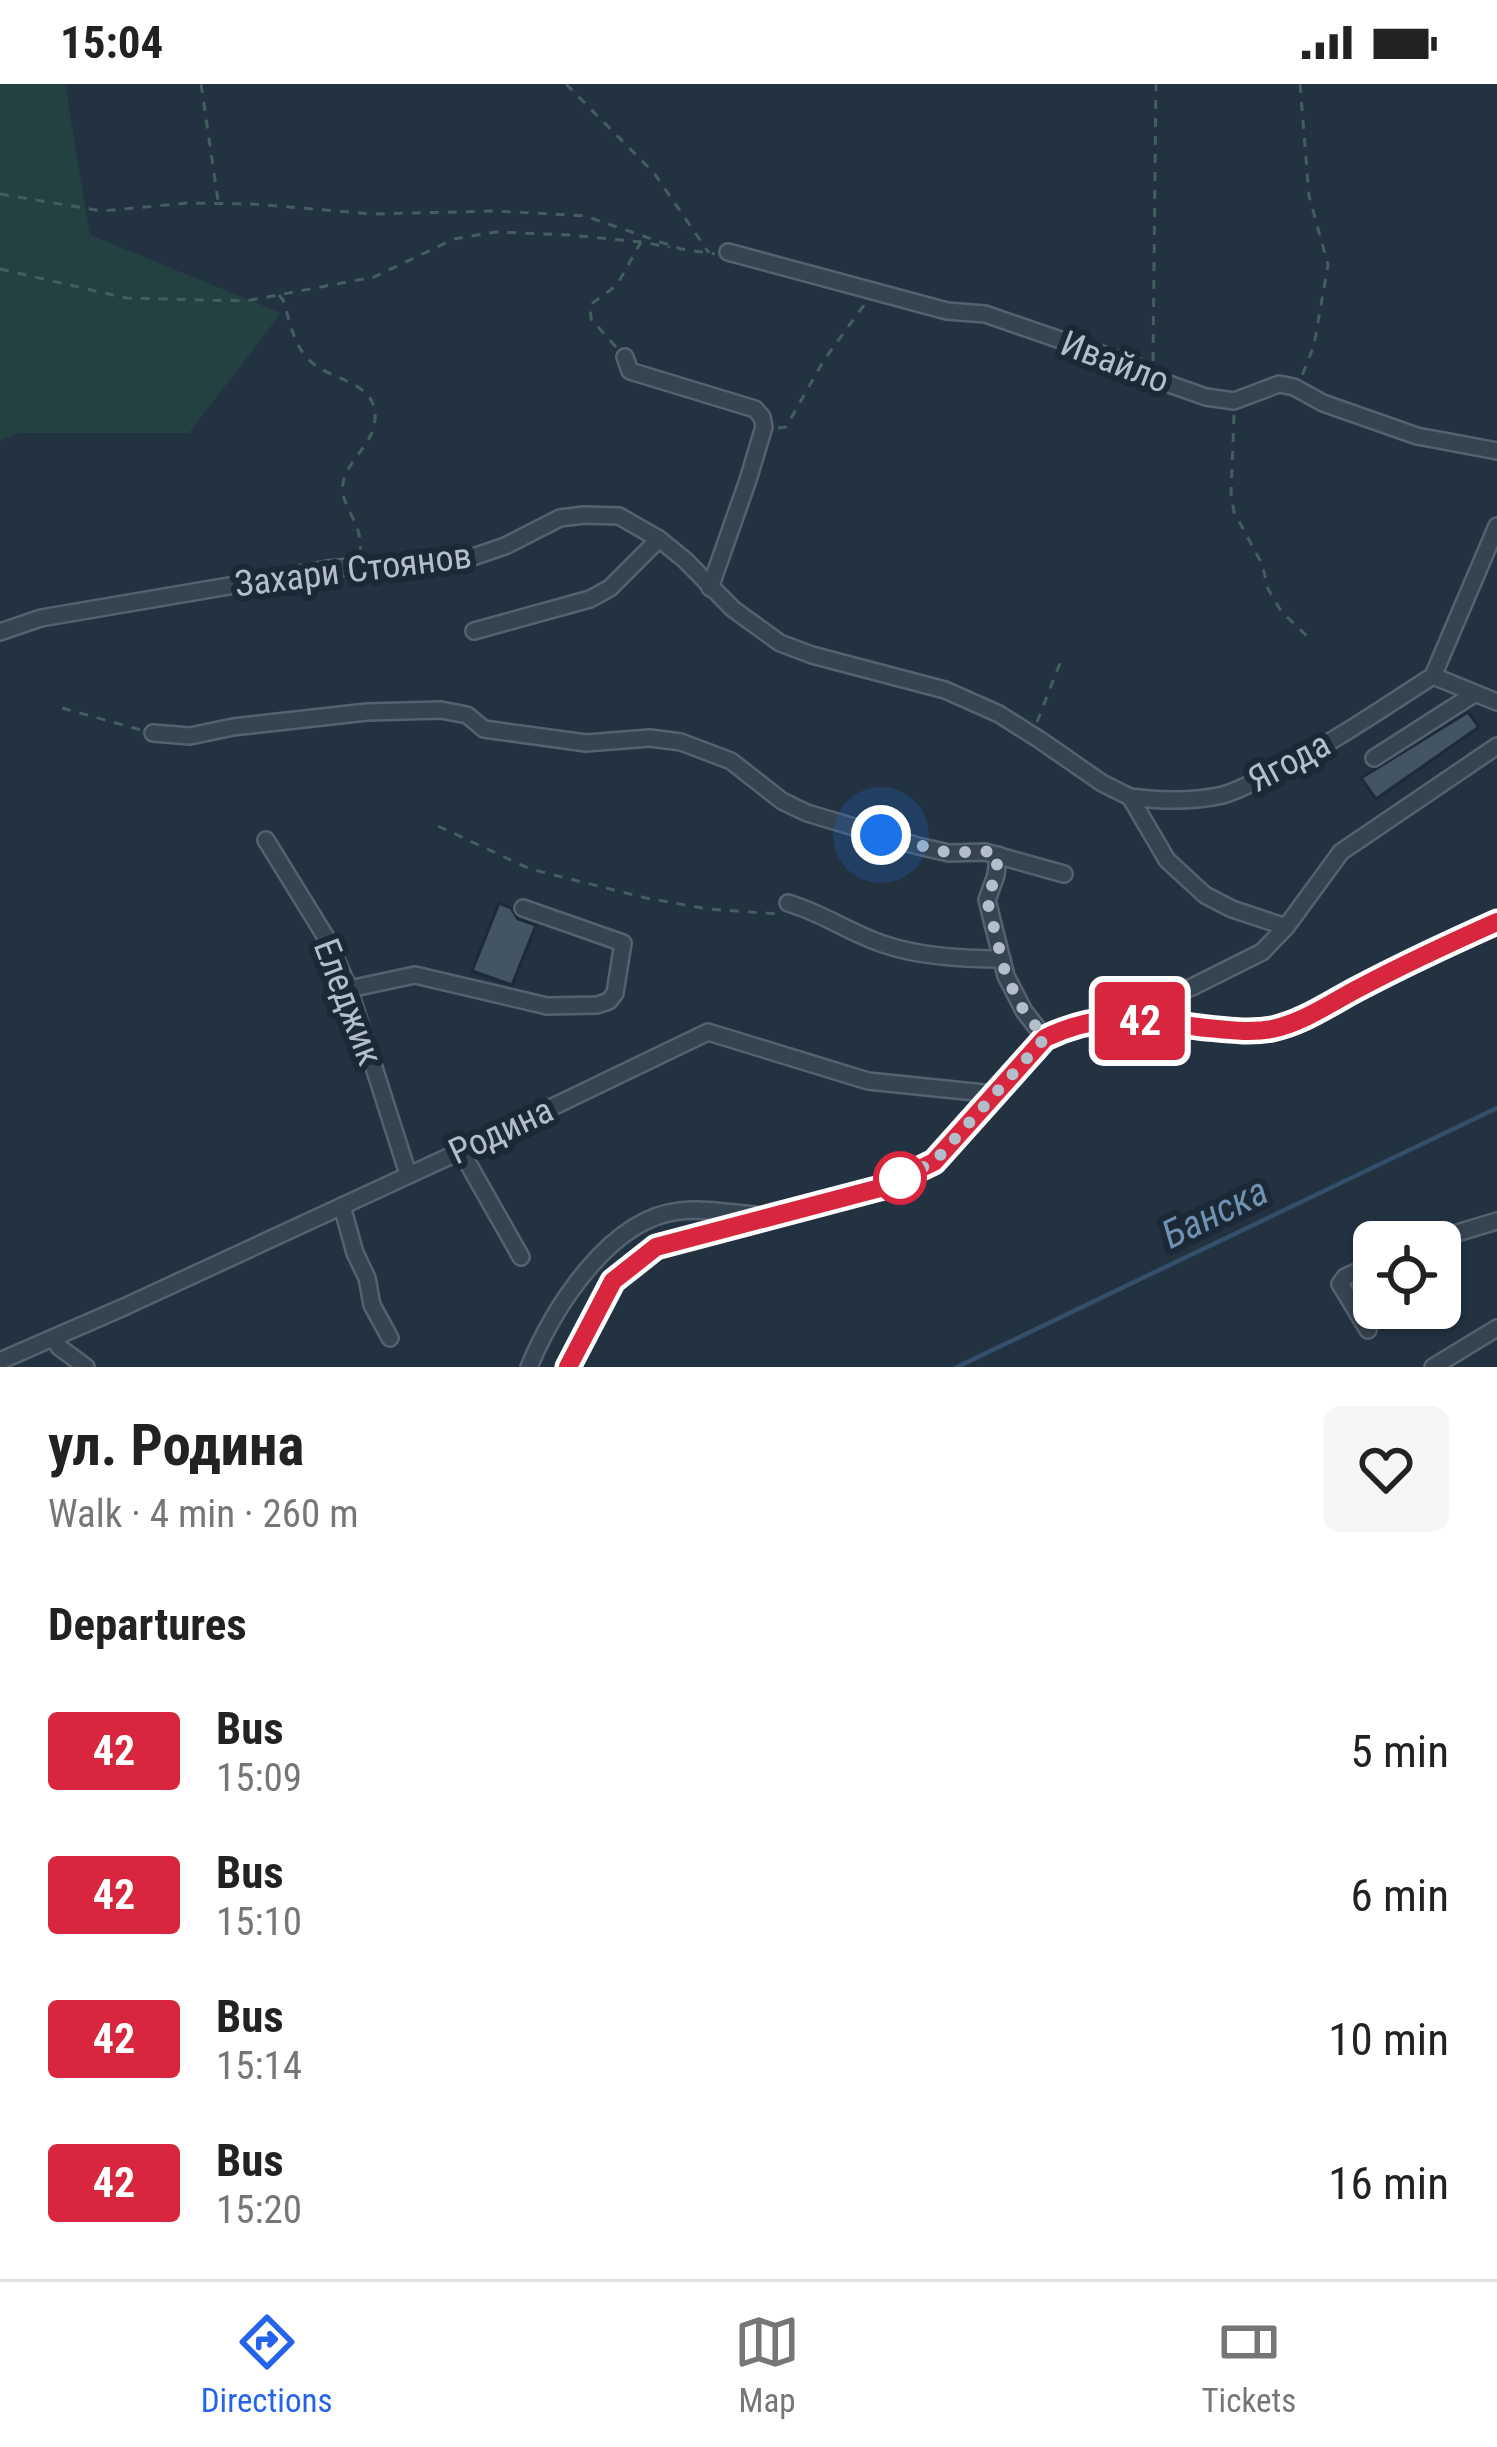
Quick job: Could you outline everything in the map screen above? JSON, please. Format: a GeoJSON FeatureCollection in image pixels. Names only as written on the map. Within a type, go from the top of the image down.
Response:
{"type":"FeatureCollection","features":[{"type":"Feature","properties":{"kind":"street","name":"Ивайло"},"geometry":{"type":"LineString","coordinates":[[728,252],[947,311],[985,314],[1136,366],[1206,397],[1234,401],[1279,384],[1299,389]]}},
{"type":"Feature","properties":{"kind":"street"},"geometry":{"type":"LineString","coordinates":[[625,357],[630,371],[755,409],[762,417],[764,427],[748,480],[710,588]]}},
{"type":"Feature","properties":{"kind":"street"},"geometry":{"type":"LineString","coordinates":[[1299,389],[1323,404],[1417,436],[1497,451]]}},
{"type":"Feature","properties":{"kind":"street","name":"Захари Стоянов"},"geometry":{"type":"LineString","coordinates":[[0,632],[41,618],[304,573],[464,560],[505,546],[560,518],[619,516],[659,539],[733,609],[780,643],[945,690],[1032,734],[1130,797],[1167,860],[1205,895],[1286,927]]}},
{"type":"Feature","properties":{"kind":"street"},"geometry":{"type":"LineString","coordinates":[[1497,526],[1433,676],[1497,702]]}},
{"type":"Feature","properties":{"kind":"street"},"geometry":{"type":"LineString","coordinates":[[474,632],[610,589],[659,539]]}},
{"type":"Feature","properties":{"kind":"street","name":"Ягода"},"geometry":{"type":"LineString","coordinates":[[1130,797],[1190,800],[1242,788],[1311,754],[1433,676]]}},
{"type":"Feature","properties":{"kind":"street"},"geometry":{"type":"LineString","coordinates":[[1374,758],[1474,694]]}},
{"type":"Feature","properties":{"kind":"street"},"geometry":{"type":"LineString","coordinates":[[153,733],[190,736],[361,712],[441,710],[467,715],[484,729],[586,743],[650,737],[731,760],[782,801],[807,813],[949,853],[985,851],[1064,874]]}},
{"type":"Feature","properties":{"kind":"street"},"geometry":{"type":"LineString","coordinates":[[1115,1018],[1262,952],[1341,852],[1497,746]]}},
{"type":"Feature","properties":{"kind":"street","name":"Еледжик"},"geometry":{"type":"LineString","coordinates":[[266,840],[327,939],[349,989],[408,1174]]}},
{"type":"Feature","properties":{"kind":"street"},"geometry":{"type":"LineString","coordinates":[[998,855],[987,900],[1006,976],[1045,1038]]}},
{"type":"Feature","properties":{"kind":"street"},"geometry":{"type":"LineString","coordinates":[[796,905],[885,945],[1002,959]]}},
{"type":"Feature","properties":{"kind":"street"},"geometry":{"type":"LineString","coordinates":[[349,989],[415,975],[547,1006],[609,1001],[615,993],[622,944],[523,908]]}},
{"type":"Feature","properties":{"kind":"street"},"geometry":{"type":"LineString","coordinates":[[568,1367],[613,1281],[656,1247],[880,1188],[934,1162],[1045,1038],[1086,1021],[1115,1018],[1269,1030],[1301,1020],[1497,922]]}},
{"type":"Feature","properties":{"kind":"street","name":"Родина"},"geometry":{"type":"LineString","coordinates":[[0,1360],[461,1151],[708,1032],[868,1081],[994,1094]]}},
{"type":"Feature","properties":{"kind":"street"},"geometry":{"type":"LineString","coordinates":[[461,1151],[520,1257]]}},
{"type":"Feature","properties":{"kind":"street"},"geometry":{"type":"LineString","coordinates":[[342,1206],[371,1304],[391,1339]]}},
{"type":"Feature","properties":{"kind":"street"},"geometry":{"type":"LineString","coordinates":[[530,1367],[565,1295],[634,1225],[676,1210],[769,1217]]}},
{"type":"Feature","properties":{"kind":"street"},"geometry":{"type":"LineString","coordinates":[[1461,1232],[1497,1221]]}},
{"type":"Feature","properties":{"kind":"street"},"geometry":{"type":"LineString","coordinates":[[1353,1273],[1340,1284],[1353,1305]]}},
{"type":"Feature","properties":{"kind":"street"},"geometry":{"type":"LineString","coordinates":[[1433,1367],[1497,1328]]}},
{"type":"Feature","properties":{"kind":"street"},"geometry":{"type":"LineString","coordinates":[[55,1338],[59,1347],[86,1367]]}},
{"type":"Feature","properties":{"kind":"street"},"geometry":{"type":"LineString","coordinates":[[17,1367],[27,1350]]}},
{"type":"Feature","properties":{"kind":"path"},"geometry":{"type":"LineString","coordinates":[[201,84],[218,203]]}},
{"type":"Feature","properties":{"kind":"path"},"geometry":{"type":"LineString","coordinates":[[566,84],[653,173],[710,255]]}},
{"type":"Feature","properties":{"kind":"path"},"geometry":{"type":"LineString","coordinates":[[1153,375],[1156,84]]}},
{"type":"Feature","properties":{"kind":"path"},"geometry":{"type":"LineString","coordinates":[[1299,389],[1314,345],[1328,265],[1309,196],[1300,84]]}},
{"type":"Feature","properties":{"kind":"path"},"geometry":{"type":"LineString","coordinates":[[0,194],[102,211],[218,203],[373,214],[495,211],[585,216],[681,249]]}},
{"type":"Feature","properties":{"kind":"path"},"geometry":{"type":"LineString","coordinates":[[0,269],[126,298],[246,301],[374,277],[454,239],[496,232],[641,242],[710,255],[728,252]]}},
{"type":"Feature","properties":{"kind":"path"},"geometry":{"type":"LineString","coordinates":[[625,357],[590,319],[590,304],[616,285],[641,242]]}},
{"type":"Feature","properties":{"kind":"path"},"geometry":{"type":"LineString","coordinates":[[764,427],[786,427],[824,360],[866,304],[870,290]]}},
{"type":"Feature","properties":{"kind":"path"},"geometry":{"type":"LineString","coordinates":[[278,293],[295,342],[312,364],[357,385],[368,394],[375,414],[374,427],[342,488],[360,532],[357,567]]}},
{"type":"Feature","properties":{"kind":"path"},"geometry":{"type":"LineString","coordinates":[[1234,401],[1234,512],[1262,564],[1268,590],[1281,611],[1309,638]]}},
{"type":"Feature","properties":{"kind":"path"},"geometry":{"type":"LineString","coordinates":[[1032,734],[1060,663]]}},
{"type":"Feature","properties":{"kind":"path"},"geometry":{"type":"LineString","coordinates":[[62,708],[153,733]]}},
{"type":"Feature","properties":{"kind":"path"},"geometry":{"type":"LineString","coordinates":[[438,826],[530,869],[646,898],[757,914],[787,914],[796,905]]}},
{"type":"Feature","properties":{"kind":"green space"},"geometry":{"type":"Polygon","coordinates":[[[0,84],[65,84],[90,235],[281,313],[189,433],[19,433],[0,441],[0,84]]]}},
{"type":"Feature","properties":{"kind":"building"},"geometry":{"type":"Polygon","coordinates":[[[1468,712],[1479,727],[1376,799],[1361,778],[1468,712]]]}},
{"type":"Feature","properties":{"kind":"building"},"geometry":{"type":"Polygon","coordinates":[[[499,903],[511,908],[518,919],[536,925],[512,985],[472,971],[499,903]]]}},
{"type":"Feature","properties":{"kind":"waterway","name":"Банска"},"geometry":{"type":"LineString","coordinates":[[957,1367],[1497,1108]]}},
{"type":"Feature","properties":{"kind":"bus line","name":"42"},"geometry":{"type":"LineString","coordinates":[[568,1367],[613,1281],[656,1247],[880,1188],[934,1162],[1045,1038],[1065,1028],[1115,1018],[1269,1030],[1301,1020],[1497,922]]}},
{"type":"Feature","properties":{"kind":"route"},"geometry":{"type":"LineString","coordinates":[[881,835],[949,853],[998,855],[987,900],[1006,976],[1045,1038],[934,1162],[900,1178]]}}]}
